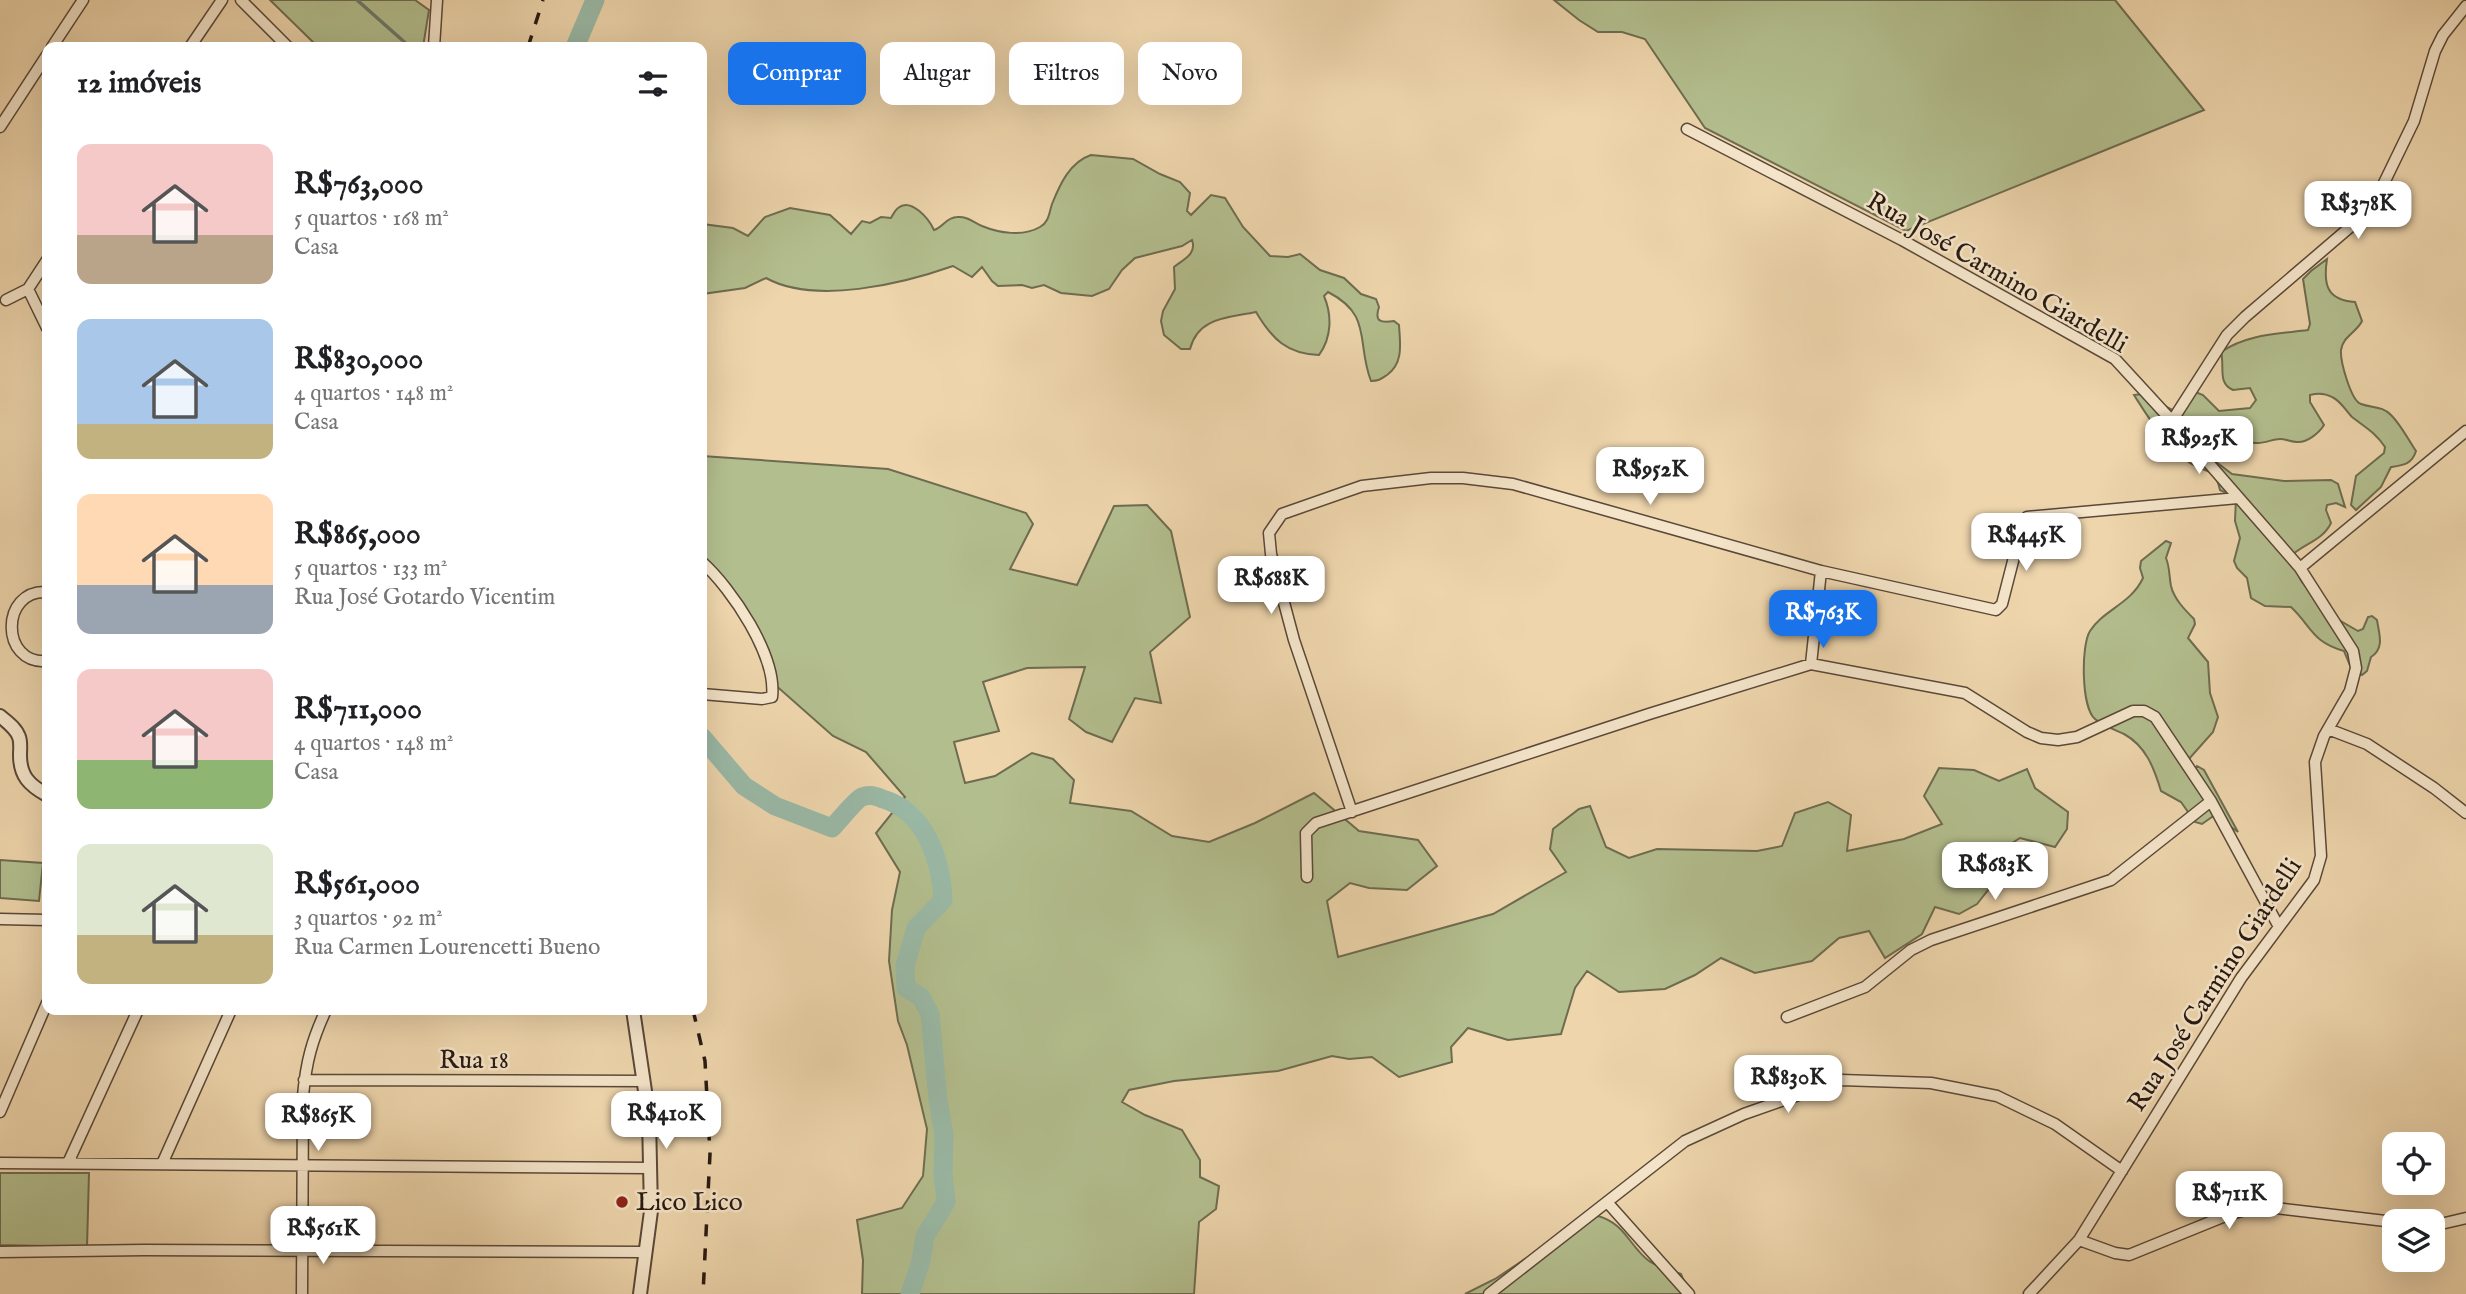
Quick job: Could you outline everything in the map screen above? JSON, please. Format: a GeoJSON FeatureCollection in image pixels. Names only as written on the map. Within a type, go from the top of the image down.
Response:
{"type":"FeatureCollection","features":[{"type":"Feature","properties":{"kind":"street"},"geometry":{"type":"LineString","coordinates":[[55,42],[83,0]]}},
{"type":"Feature","properties":{"kind":"street"},"geometry":{"type":"LineString","coordinates":[[193,42],[222,0]]}},
{"type":"Feature","properties":{"kind":"street"},"geometry":{"type":"LineString","coordinates":[[241,0],[283,42]]}},
{"type":"Feature","properties":{"kind":"street"},"geometry":{"type":"LineString","coordinates":[[434,42],[437,0]]}},
{"type":"Feature","properties":{"kind":"street"},"geometry":{"type":"LineString","coordinates":[[2172,421],[2227,335],[2257,304],[2363,216],[2373,203],[2414,121],[2435,51],[2464,4]]}},
{"type":"Feature","properties":{"kind":"street"},"geometry":{"type":"LineString","coordinates":[[0,127],[42,63]]}},
{"type":"Feature","properties":{"kind":"street","name":"Rua José Carmino Giardelli"},"geometry":{"type":"LineString","coordinates":[[1687,129],[1902,240],[2103,351],[2125,369],[2300,568],[2347,642],[2354,660],[2356,668],[2350,691],[2328,729],[2315,762],[2321,856],[2314,880],[2241,978],[2079,1240],[2029,1294]]}},
{"type":"Feature","properties":{"kind":"street"},"geometry":{"type":"LineString","coordinates":[[6,300],[27,289],[42,267]]}},
{"type":"Feature","properties":{"kind":"street"},"geometry":{"type":"LineString","coordinates":[[27,289],[42,318]]}},
{"type":"Feature","properties":{"kind":"street"},"geometry":{"type":"LineString","coordinates":[[2300,568],[2466,431]]}},
{"type":"Feature","properties":{"kind":"street"},"geometry":{"type":"LineString","coordinates":[[1352,812],[1294,640],[1270,554],[1269,533],[1282,514],[1362,486],[1432,478],[1463,478],[1514,484],[1821,571],[1996,610],[2002,604],[2023,522],[2027,517],[2238,498]]}},
{"type":"Feature","properties":{"kind":"street"},"geometry":{"type":"LineString","coordinates":[[707,568],[743,612],[765,652],[774,683],[772,697],[762,699],[707,694]]}},
{"type":"Feature","properties":{"kind":"street"},"geometry":{"type":"LineString","coordinates":[[1811,664],[1821,571]]}},
{"type":"Feature","properties":{"kind":"street"},"geometry":{"type":"LineString","coordinates":[[42,592],[26,594],[10,609],[5,630],[8,641],[23,657],[42,661]]}},
{"type":"Feature","properties":{"kind":"street"},"geometry":{"type":"LineString","coordinates":[[1307,877],[1306,833],[1309,827],[1316,823],[1811,664],[1958,691],[1975,698],[2027,732],[2041,738],[2059,740],[2077,737],[2133,710],[2144,711],[2155,717],[2211,801],[2279,926]]}},
{"type":"Feature","properties":{"kind":"street"},"geometry":{"type":"LineString","coordinates":[[0,716],[13,727],[19,738],[20,767],[24,779],[42,792]]}},
{"type":"Feature","properties":{"kind":"street"},"geometry":{"type":"LineString","coordinates":[[2328,729],[2367,744],[2434,788],[2466,813]]}},
{"type":"Feature","properties":{"kind":"street"},"geometry":{"type":"LineString","coordinates":[[1787,1017],[1866,987],[1911,950],[1931,940],[2118,877],[2211,801]]}},
{"type":"Feature","properties":{"kind":"street"},"geometry":{"type":"LineString","coordinates":[[0,919],[42,920]]}},
{"type":"Feature","properties":{"kind":"street"},"geometry":{"type":"LineString","coordinates":[[0,1112],[42,1015]]}},
{"type":"Feature","properties":{"kind":"street"},"geometry":{"type":"LineString","coordinates":[[68,1163],[136,1015]]}},
{"type":"Feature","properties":{"kind":"street"},"geometry":{"type":"LineString","coordinates":[[162,1164],[228,1015]]}},
{"type":"Feature","properties":{"kind":"street"},"geometry":{"type":"LineString","coordinates":[[302,1294],[304,1080],[313,1039],[324,1015]]}},
{"type":"Feature","properties":{"kind":"street"},"geometry":{"type":"LineString","coordinates":[[634,1015],[649,1118],[651,1211],[640,1294]]}},
{"type":"Feature","properties":{"kind":"street","name":"Rua 18"},"geometry":{"type":"LineString","coordinates":[[304,1080],[645,1081]]}},
{"type":"Feature","properties":{"kind":"street"},"geometry":{"type":"LineString","coordinates":[[1489,1294],[1685,1141],[1744,1114],[1841,1080],[1931,1083],[1997,1096],[2055,1124],[2122,1171]]}},
{"type":"Feature","properties":{"kind":"street"},"geometry":{"type":"LineString","coordinates":[[0,1163],[650,1168]]}},
{"type":"Feature","properties":{"kind":"street"},"geometry":{"type":"LineString","coordinates":[[1607,1202],[1689,1294]]}},
{"type":"Feature","properties":{"kind":"street"},"geometry":{"type":"LineString","coordinates":[[2079,1240],[2115,1253],[2130,1255],[2230,1214],[2250,1209],[2276,1208],[2382,1221]]}},
{"type":"Feature","properties":{"kind":"street"},"geometry":{"type":"LineString","coordinates":[[2445,1223],[2466,1218]]}},
{"type":"Feature","properties":{"kind":"street"},"geometry":{"type":"LineString","coordinates":[[0,1252],[645,1252]]}},
{"type":"Feature","properties":{"kind":"green space"},"geometry":{"type":"Polygon","coordinates":[[[270,0],[415,0],[429,10],[424,42],[313,42],[270,0]]]}},
{"type":"Feature","properties":{"kind":"green space"},"geometry":{"type":"Polygon","coordinates":[[[1554,0],[2115,0],[2204,110],[1906,231],[1705,128],[1645,39],[1622,32],[1598,32],[1554,0]]]}},
{"type":"Feature","properties":{"kind":"green space"},"geometry":{"type":"Polygon","coordinates":[[[1091,155],[1133,159],[1180,182],[1190,193],[1187,211],[1191,215],[1211,195],[1225,198],[1243,227],[1270,256],[1288,257],[1300,254],[1320,270],[1344,278],[1361,294],[1376,299],[1379,307],[1378,319],[1394,321],[1399,325],[1400,352],[1396,365],[1380,380],[1371,381],[1357,320],[1352,310],[1328,292],[1324,296],[1329,318],[1328,333],[1319,355],[1289,348],[1268,330],[1256,312],[1225,318],[1207,325],[1194,338],[1190,349],[1181,349],[1164,335],[1161,321],[1163,311],[1175,289],[1174,267],[1191,253],[1192,240],[1182,246],[1135,258],[1122,270],[1109,289],[1092,296],[1061,293],[1044,285],[1032,288],[1022,285],[998,286],[982,267],[972,277],[953,266],[909,279],[859,289],[809,290],[786,286],[766,278],[745,288],[707,293],[707,225],[733,228],[748,236],[765,217],[790,208],[830,215],[851,234],[862,221],[870,223],[881,217],[891,218],[898,208],[908,205],[924,215],[934,230],[954,217],[961,217],[996,231],[1026,232],[1045,223],[1062,182],[1084,158],[1091,155]]]}},
{"type":"Feature","properties":{"kind":"green space"},"geometry":{"type":"Polygon","coordinates":[[[2327,259],[2329,290],[2338,298],[2355,302],[2362,321],[2344,341],[2341,350],[2350,388],[2361,404],[2384,410],[2395,419],[2416,451],[2412,459],[2391,467],[2381,487],[2356,510],[2351,505],[2356,476],[2384,453],[2385,447],[2338,401],[2321,394],[2310,395],[2310,402],[2324,425],[2305,441],[2280,439],[2251,443],[2211,438],[2198,444],[2199,449],[2232,474],[2284,481],[2331,480],[2338,484],[2345,507],[2336,503],[2327,505],[2331,523],[2327,529],[2289,558],[2302,582],[2332,616],[2358,631],[2363,629],[2368,617],[2372,616],[2377,620],[2380,645],[2371,657],[2367,671],[2362,675],[2352,670],[2344,651],[2325,643],[2291,607],[2265,606],[2251,598],[2247,578],[2234,561],[2240,538],[2235,521],[2236,498],[2220,490],[2213,474],[2190,463],[2173,448],[2134,395],[2142,394],[2178,413],[2193,391],[2203,395],[2219,411],[2250,408],[2256,400],[2250,388],[2233,390],[2225,383],[2221,352],[2252,338],[2308,330],[2310,324],[2303,279],[2327,259]]]}},
{"type":"Feature","properties":{"kind":"green space"},"geometry":{"type":"Polygon","coordinates":[[[707,456],[888,469],[1026,513],[1033,524],[1010,569],[1077,585],[1114,506],[1147,505],[1171,531],[1190,617],[1150,652],[1161,703],[1135,698],[1112,742],[1086,732],[1069,719],[1085,667],[1027,668],[983,682],[999,731],[954,742],[965,783],[995,776],[1032,753],[1053,759],[1074,780],[1070,803],[1131,811],[1172,836],[1209,842],[1255,823],[1314,793],[1359,831],[1418,840],[1437,866],[1407,890],[1369,888],[1350,883],[1327,901],[1338,957],[1493,914],[1566,872],[1550,849],[1553,829],[1579,809],[1590,806],[1606,847],[1629,858],[1657,849],[1757,851],[1782,846],[1795,813],[1828,802],[1851,815],[1847,851],[1904,839],[1942,824],[1924,796],[1939,768],[1974,770],[1999,781],[2027,769],[2035,788],[2068,812],[2067,829],[2055,847],[2020,838],[1995,854],[1996,880],[1977,904],[1959,914],[1935,907],[1922,934],[1885,958],[1869,931],[1839,938],[1812,961],[1755,973],[1721,958],[1695,975],[1665,989],[1619,992],[1587,971],[1575,988],[1561,1034],[1508,1040],[1468,1028],[1451,1047],[1452,1062],[1399,1077],[1372,1057],[1349,1059],[1332,1056],[1278,1071],[1174,1081],[1129,1090],[1122,1102],[1182,1130],[1200,1160],[1200,1177],[1219,1186],[1216,1209],[1199,1222],[1194,1294],[862,1294],[863,1260],[857,1220],[902,1208],[923,1176],[927,1129],[907,1045],[898,1021],[889,961],[892,910],[900,872],[876,833],[905,797],[866,752],[833,736],[773,683],[743,612],[707,568],[707,456]]]}},
{"type":"Feature","properties":{"kind":"green space"},"geometry":{"type":"Polygon","coordinates":[[[2166,541],[2171,543],[2166,558],[2172,591],[2194,619],[2195,624],[2188,638],[2208,662],[2210,693],[2218,717],[2213,732],[2188,760],[2192,774],[2197,766],[2204,770],[2238,832],[2217,817],[2212,817],[2202,824],[2195,822],[2181,802],[2161,791],[2144,751],[2132,739],[2095,719],[2087,702],[2084,662],[2090,631],[2138,587],[2143,578],[2141,561],[2166,541]]]}},
{"type":"Feature","properties":{"kind":"green space"},"geometry":{"type":"Polygon","coordinates":[[[0,860],[42,863],[39,901],[0,898],[0,860]]]}},
{"type":"Feature","properties":{"kind":"green space"},"geometry":{"type":"Polygon","coordinates":[[[0,1173],[89,1173],[87,1247],[0,1245],[0,1173]]]}},
{"type":"Feature","properties":{"kind":"green space"},"geometry":{"type":"Polygon","coordinates":[[[1598,1216],[1615,1224],[1649,1261],[1681,1274],[1684,1281],[1681,1294],[1465,1294],[1495,1279],[1588,1217],[1598,1216]]]}},
{"type":"Feature","properties":{"kind":"waterway"},"geometry":{"type":"LineString","coordinates":[[357,0],[404,42]]}},
{"type":"Feature","properties":{"kind":"waterway"},"geometry":{"type":"LineString","coordinates":[[577,42],[595,0]]}},
{"type":"Feature","properties":{"kind":"waterway"},"geometry":{"type":"LineString","coordinates":[[707,743],[744,786],[775,806],[832,828],[862,797],[877,797],[898,805],[920,826],[934,854],[943,900],[916,928],[905,966],[906,988],[921,997],[930,1014],[944,1135],[943,1173],[946,1202],[925,1236],[921,1261],[910,1294]]}},
{"type":"Feature","properties":{"kind":"railway"},"geometry":{"type":"LineString","coordinates":[[530,42],[543,0]]}},
{"type":"Feature","properties":{"kind":"railway"},"geometry":{"type":"LineString","coordinates":[[694,1015],[705,1061],[710,1154],[703,1294]]}},
{"type":"Feature","properties":{"kind":"place","name":"Lico Lico"},"geometry":{"type":"Point","coordinates":[622,1202]}}]}
